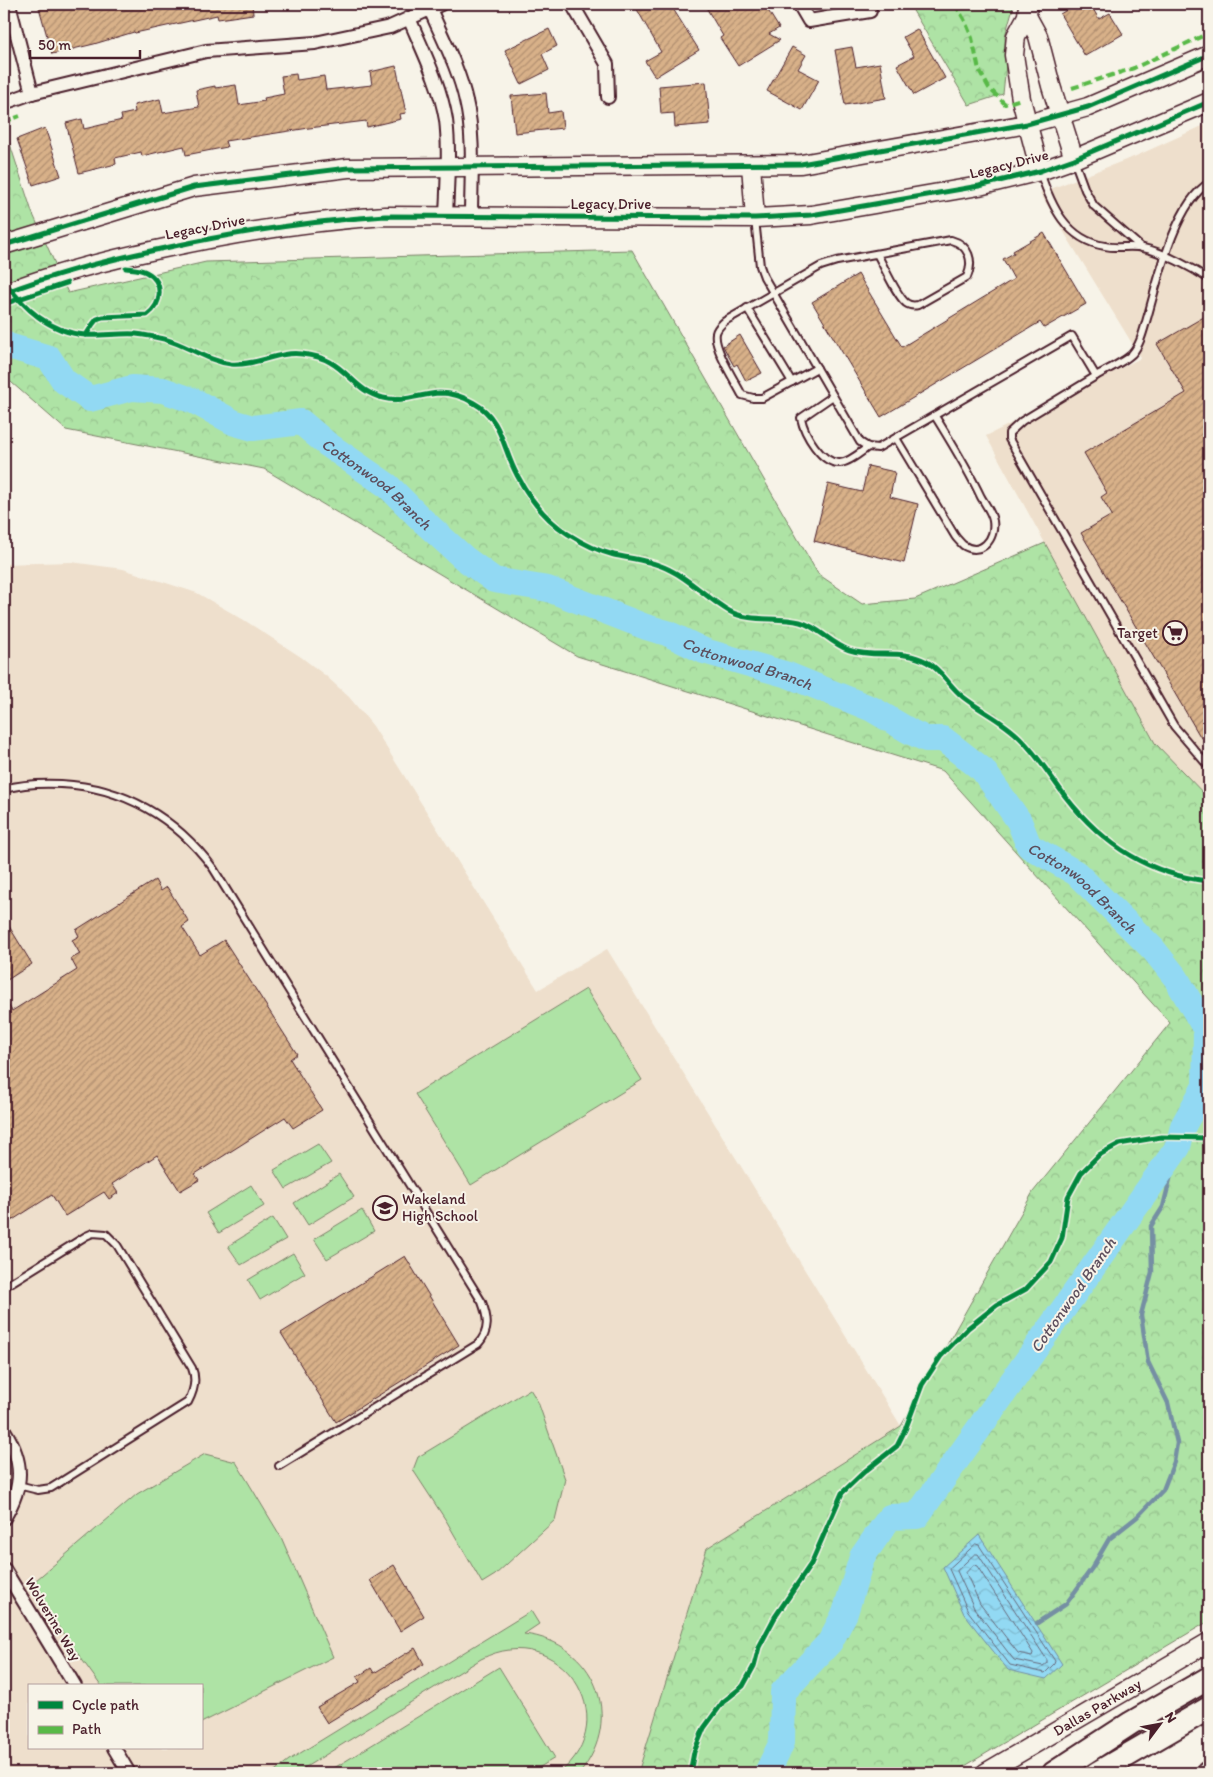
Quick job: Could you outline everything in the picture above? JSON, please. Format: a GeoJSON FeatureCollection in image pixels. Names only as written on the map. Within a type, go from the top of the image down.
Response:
{"type":"FeatureCollection","features":[{"type":"Feature","properties":{"kind":"highway"},"geometry":{"type":"LineString","coordinates":[[1054,1773],[1131,1723],[1209,1678]]}},
{"type":"Feature","properties":{"kind":"highway"},"geometry":{"type":"LineString","coordinates":[[1097,1773],[1209,1708]]}},
{"type":"Feature","properties":{"kind":"main road"},"geometry":{"type":"LineString","coordinates":[[1027,10],[1038,36],[1074,159]]}},
{"type":"Feature","properties":{"kind":"main road"},"geometry":{"type":"LineString","coordinates":[[1027,10],[1016,36],[1014,55],[1017,80],[1040,171]]}},
{"type":"Feature","properties":{"kind":"main road"},"geometry":{"type":"LineString","coordinates":[[4,245],[194,187],[348,168],[801,164],[1027,124],[1088,107],[1209,56]]}},
{"type":"Feature","properties":{"kind":"main road","name":"Legacy Drive"},"geometry":{"type":"LineString","coordinates":[[4,293],[59,274],[120,258],[245,232],[341,219],[384,216],[755,218],[812,215],[979,186],[1040,171],[1074,159],[1209,102]]}},
{"type":"Feature","properties":{"kind":"main road"},"geometry":{"type":"LineString","coordinates":[[751,164],[755,218]]}},
{"type":"Feature","properties":{"kind":"main road","name":"Dallas Parkway"},"geometry":{"type":"LineString","coordinates":[[985,1773],[1209,1642]]}},
{"type":"Feature","properties":{"kind":"street"},"geometry":{"type":"LineString","coordinates":[[9,4],[32,92]]}},
{"type":"Feature","properties":{"kind":"street"},"geometry":{"type":"LineString","coordinates":[[572,4],[607,64],[608,97]]}},
{"type":"Feature","properties":{"kind":"street"},"geometry":{"type":"LineString","coordinates":[[799,4],[809,21],[870,12]]}},
{"type":"Feature","properties":{"kind":"street"},"geometry":{"type":"LineString","coordinates":[[4,103],[32,92],[206,51],[315,43],[390,27],[436,6],[467,102],[471,143],[471,216]]}},
{"type":"Feature","properties":{"kind":"street"},"geometry":{"type":"LineString","coordinates":[[409,18],[435,79],[448,139],[446,217]]}},
{"type":"Feature","properties":{"kind":"street"},"geometry":{"type":"LineString","coordinates":[[4,1430],[16,1452],[19,1472],[16,1495],[4,1518]]}},
{"type":"Feature","properties":{"kind":"street","name":"Wolverine Way"},"geometry":{"type":"LineString","coordinates":[[4,1569],[74,1684]]}},
{"type":"Feature","properties":{"kind":"street"},"geometry":{"type":"LineString","coordinates":[[115,1750],[129,1773]]}},
{"type":"Feature","properties":{"kind":"lane"},"geometry":{"type":"LineString","coordinates":[[1074,159],[1085,190],[1094,206],[1142,248],[1191,268],[1209,279]]}},
{"type":"Feature","properties":{"kind":"lane"},"geometry":{"type":"LineString","coordinates":[[1040,171],[1052,204],[1071,230],[1098,245],[1116,248],[1142,248]]}},
{"type":"Feature","properties":{"kind":"lane"},"geometry":{"type":"LineString","coordinates":[[1209,183],[1202,187],[1179,218],[1138,344],[1131,355],[1022,421],[1009,432],[1009,439],[1174,726],[1209,767]]}},
{"type":"Feature","properties":{"kind":"lane"},"geometry":{"type":"LineString","coordinates":[[755,218],[760,266],[764,277],[860,442],[868,447],[878,448],[1072,336],[1096,376]]}},
{"type":"Feature","properties":{"kind":"lane"},"geometry":{"type":"LineString","coordinates":[[817,368],[762,398],[742,395],[718,347],[716,335],[718,327],[725,321],[821,266],[837,261],[951,240],[958,242],[964,247],[971,260],[970,269],[967,277],[913,306],[901,298],[877,254]]}},
{"type":"Feature","properties":{"kind":"lane"},"geometry":{"type":"LineString","coordinates":[[747,308],[792,382]]}},
{"type":"Feature","properties":{"kind":"lane"},"geometry":{"type":"LineString","coordinates":[[833,396],[801,418],[803,429],[811,442],[829,461],[841,463],[868,447]]}},
{"type":"Feature","properties":{"kind":"lane"},"geometry":{"type":"LineString","coordinates":[[896,438],[955,536],[964,546],[974,548],[983,546],[990,542],[993,532],[993,519],[971,476],[935,416]]}},
{"type":"Feature","properties":{"kind":"lane"},"geometry":{"type":"LineString","coordinates":[[4,789],[48,783],[102,789],[149,808],[171,823],[197,848],[220,880],[482,1302],[488,1324],[485,1336],[478,1344],[279,1466]]}},
{"type":"Feature","properties":{"kind":"lane"},"geometry":{"type":"LineString","coordinates":[[4,1286],[86,1236],[93,1233],[106,1234],[117,1245],[192,1368],[195,1380],[192,1395],[188,1402],[51,1488],[38,1490],[18,1485]]}},
{"type":"Feature","properties":{"kind":"shaded area"},"geometry":{"type":"Polygon","coordinates":[[[1209,123],[1209,799],[1155,743],[986,436],[1141,358],[1040,193],[1136,156],[1209,123]]]}},
{"type":"Feature","properties":{"kind":"shaded area","name":"Wakeland High School"},"geometry":{"type":"Polygon","coordinates":[[[71,562],[123,569],[197,593],[244,620],[301,657],[349,697],[373,726],[538,990],[607,949],[901,1426],[707,1548],[638,1773],[4,1773],[4,564],[71,562]]]}},
{"type":"Feature","properties":{"kind":"green space"},"geometry":{"type":"Polygon","coordinates":[[[909,4],[1014,4],[1005,36],[1006,65],[1003,94],[969,105],[909,4]]]}},
{"type":"Feature","properties":{"kind":"green space"},"geometry":{"type":"Polygon","coordinates":[[[4,132],[6,132],[32,212],[68,293],[206,262],[632,250],[818,574],[862,604],[915,599],[1045,543],[1155,743],[1209,799],[1209,1621],[953,1773],[638,1773],[707,1548],[901,1426],[1033,1192],[1170,1023],[943,771],[577,656],[264,469],[66,430],[4,376],[4,132]]]}},
{"type":"Feature","properties":{"kind":"green space"},"geometry":{"type":"Polygon","coordinates":[[[586,989],[642,1080],[471,1185],[415,1094],[586,989]]]}},
{"type":"Feature","properties":{"kind":"green space"},"geometry":{"type":"Polygon","coordinates":[[[318,1144],[331,1163],[286,1189],[274,1170],[318,1144]]]}},
{"type":"Feature","properties":{"kind":"green space"},"geometry":{"type":"Polygon","coordinates":[[[339,1174],[354,1197],[308,1225],[294,1203],[339,1174]]]}},
{"type":"Feature","properties":{"kind":"green space"},"geometry":{"type":"Polygon","coordinates":[[[251,1185],[264,1206],[219,1233],[206,1213],[251,1185]]]}},
{"type":"Feature","properties":{"kind":"green space"},"geometry":{"type":"Polygon","coordinates":[[[362,1210],[374,1231],[327,1259],[314,1239],[362,1210]]]}},
{"type":"Feature","properties":{"kind":"green space"},"geometry":{"type":"Polygon","coordinates":[[[273,1218],[286,1239],[241,1265],[228,1246],[273,1218]]]}},
{"type":"Feature","properties":{"kind":"green space"},"geometry":{"type":"Polygon","coordinates":[[[293,1253],[305,1273],[260,1300],[248,1280],[293,1253]]]}},
{"type":"Feature","properties":{"kind":"green space"},"geometry":{"type":"Polygon","coordinates":[[[530,1389],[538,1402],[565,1479],[555,1520],[495,1575],[482,1583],[447,1522],[413,1470],[418,1457],[530,1389]]]}},
{"type":"Feature","properties":{"kind":"green space"},"geometry":{"type":"Polygon","coordinates":[[[205,1454],[236,1462],[281,1537],[333,1657],[202,1722],[202,1684],[100,1684],[29,1586],[137,1494],[205,1454]]]}},
{"type":"Feature","properties":{"kind":"green space"},"geometry":{"type":"Polygon","coordinates":[[[531,1611],[539,1624],[524,1634],[549,1640],[569,1651],[585,1667],[596,1686],[601,1707],[600,1729],[593,1752],[580,1773],[559,1773],[578,1751],[586,1727],[585,1703],[575,1681],[558,1663],[536,1652],[510,1650],[481,1659],[296,1773],[272,1773],[289,1760],[531,1611]]]}},
{"type":"Feature","properties":{"kind":"green space"},"geometry":{"type":"Polygon","coordinates":[[[499,1667],[555,1758],[530,1773],[326,1773],[499,1667]]]}},
{"type":"Feature","properties":{"kind":"water"},"geometry":{"type":"Polygon","coordinates":[[[979,1535],[1062,1664],[1046,1679],[1008,1670],[964,1614],[943,1567],[979,1535]]]}},
{"type":"Feature","properties":{"kind":"building"},"geometry":{"type":"Polygon","coordinates":[[[38,4],[74,4],[76,8],[89,4],[252,4],[253,14],[218,19],[217,15],[134,32],[52,54],[38,4]]]}},
{"type":"Feature","properties":{"kind":"building"},"geometry":{"type":"Polygon","coordinates":[[[634,4],[670,4],[699,50],[655,77],[645,61],[661,52],[634,4]]]}},
{"type":"Feature","properties":{"kind":"building"},"geometry":{"type":"Polygon","coordinates":[[[704,4],[764,4],[779,28],[769,34],[780,40],[738,66],[720,38],[723,36],[704,4]]]}},
{"type":"Feature","properties":{"kind":"building"},"geometry":{"type":"Polygon","coordinates":[[[1077,4],[1090,4],[1099,19],[1110,13],[1123,34],[1085,56],[1060,14],[1077,4]]]}},
{"type":"Feature","properties":{"kind":"building"},"geometry":{"type":"Polygon","coordinates":[[[549,29],[557,46],[542,54],[549,70],[521,84],[505,50],[549,29]]]}},
{"type":"Feature","properties":{"kind":"building"},"geometry":{"type":"Polygon","coordinates":[[[917,29],[945,78],[914,95],[897,65],[914,56],[903,37],[917,29]]]}},
{"type":"Feature","properties":{"kind":"building"},"geometry":{"type":"Polygon","coordinates":[[[792,47],[806,55],[798,69],[819,80],[802,110],[767,91],[792,47]]]}},
{"type":"Feature","properties":{"kind":"building"},"geometry":{"type":"Polygon","coordinates":[[[852,47],[856,67],[880,63],[886,98],[845,105],[835,50],[852,47]]]}},
{"type":"Feature","properties":{"kind":"building"},"geometry":{"type":"Polygon","coordinates":[[[396,66],[406,113],[400,114],[401,119],[367,127],[366,121],[309,128],[225,141],[227,147],[186,155],[184,146],[142,156],[141,152],[115,158],[116,164],[79,173],[66,123],[82,119],[84,129],[122,120],[121,115],[135,112],[134,105],[160,99],[163,113],[199,107],[196,90],[215,86],[215,88],[236,85],[239,105],[265,101],[264,98],[284,94],[281,76],[296,74],[297,80],[324,76],[326,90],[372,85],[370,72],[396,66]]]}},
{"type":"Feature","properties":{"kind":"building"},"geometry":{"type":"Polygon","coordinates":[[[706,82],[710,124],[675,127],[674,113],[661,114],[659,86],[706,82]]]}},
{"type":"Feature","properties":{"kind":"building"},"geometry":{"type":"Polygon","coordinates":[[[546,93],[548,113],[561,111],[563,128],[515,133],[511,96],[546,93]]]}},
{"type":"Feature","properties":{"kind":"building"},"geometry":{"type":"Polygon","coordinates":[[[45,128],[61,176],[33,185],[17,139],[45,128]]]}},
{"type":"Feature","properties":{"kind":"building"},"geometry":{"type":"Polygon","coordinates":[[[1044,233],[1086,304],[1044,328],[1040,322],[881,417],[812,302],[858,274],[902,347],[1014,279],[1003,259],[1044,233]]]}},
{"type":"Feature","properties":{"kind":"building","name":"Target"},"geometry":{"type":"Polygon","coordinates":[[[1209,314],[1209,734],[1201,738],[1081,533],[1112,515],[1101,497],[1107,493],[1084,453],[1186,393],[1157,344],[1209,314]]]}},
{"type":"Feature","properties":{"kind":"building"},"geometry":{"type":"Polygon","coordinates":[[[740,335],[762,373],[746,381],[737,364],[734,366],[723,346],[740,335]]]}},
{"type":"Feature","properties":{"kind":"building"},"geometry":{"type":"Polygon","coordinates":[[[868,466],[895,472],[890,497],[918,504],[904,563],[814,541],[828,484],[862,492],[868,466]]]}},
{"type":"Feature","properties":{"kind":"building"},"geometry":{"type":"Polygon","coordinates":[[[155,880],[161,891],[167,887],[189,922],[182,927],[200,955],[224,940],[297,1054],[290,1059],[322,1110],[293,1128],[285,1117],[195,1174],[199,1180],[180,1191],[157,1155],[112,1184],[118,1193],[109,1199],[104,1192],[65,1216],[52,1195],[11,1221],[4,1209],[4,998],[12,1011],[77,970],[71,959],[80,954],[72,940],[79,936],[76,930],[155,880]]]}},
{"type":"Feature","properties":{"kind":"building"},"geometry":{"type":"Polygon","coordinates":[[[4,918],[32,964],[4,982],[4,918]]]}},
{"type":"Feature","properties":{"kind":"building"},"geometry":{"type":"Polygon","coordinates":[[[405,1256],[459,1345],[336,1422],[281,1333],[405,1256]]]}},
{"type":"Feature","properties":{"kind":"building"},"geometry":{"type":"Polygon","coordinates":[[[394,1565],[424,1616],[400,1631],[370,1580],[394,1565]]]}},
{"type":"Feature","properties":{"kind":"building"},"geometry":{"type":"Polygon","coordinates":[[[415,1648],[424,1664],[327,1723],[317,1707],[360,1682],[357,1677],[371,1668],[374,1673],[415,1648]]]}},
{"type":"Feature","properties":{"kind":"waterway","name":"Cottonwood Branch"},"geometry":{"type":"LineString","coordinates":[[4,343],[5,345],[49,358],[64,381],[90,399],[132,388],[163,390],[194,401],[235,423],[253,428],[301,422],[327,444],[388,486],[464,558],[494,580],[548,589],[646,627],[667,633],[704,651],[788,675],[872,709],[926,739],[943,739],[983,770],[1019,821],[1029,846],[1076,873],[1153,949],[1176,978],[1206,1030],[1205,1086],[1183,1126],[1178,1147],[917,1516],[890,1517],[862,1557],[845,1613],[830,1642],[783,1692],[782,1742],[767,1773]]}},
{"type":"Feature","properties":{"kind":"waterway"},"geometry":{"type":"LineString","coordinates":[[1037,1623],[1066,1604],[1092,1568],[1109,1539],[1137,1517],[1163,1490],[1174,1462],[1177,1443],[1168,1403],[1148,1362],[1141,1315],[1152,1272],[1151,1226],[1163,1207],[1178,1147]]}},
{"type":"Feature","properties":{"kind":"marked path"},"geometry":{"type":"LineString","coordinates":[[955,4],[972,38],[979,70],[989,88],[1005,104],[1021,99]]}},
{"type":"Feature","properties":{"kind":"marked path"},"geometry":{"type":"LineString","coordinates":[[1072,88],[1134,68],[1209,33]]}},
{"type":"Feature","properties":{"kind":"marked path"},"geometry":{"type":"LineString","coordinates":[[4,122],[20,116]]}},
{"type":"Feature","properties":{"kind":"cycle path"},"geometry":{"type":"LineString","coordinates":[[4,245],[194,187],[348,168],[801,164],[1027,124],[1088,107],[1209,55]]}},
{"type":"Feature","properties":{"kind":"cycle path"},"geometry":{"type":"LineString","coordinates":[[4,293],[104,262],[192,242],[247,232],[357,218],[385,216],[755,218],[811,215],[979,186],[1040,171],[1074,159],[1209,102]]}},
{"type":"Feature","properties":{"kind":"cycle path"},"geometry":{"type":"LineString","coordinates":[[86,335],[97,319],[103,317],[147,315],[156,305],[159,287],[152,276],[146,272],[126,268]]}},
{"type":"Feature","properties":{"kind":"cycle path"},"geometry":{"type":"LineString","coordinates":[[4,281],[38,317],[49,324],[72,333],[85,335],[136,334],[154,337],[172,342],[214,360],[231,364],[249,363],[284,355],[306,354],[330,362],[361,387],[383,398],[405,399],[440,393],[462,397],[483,409],[491,417],[501,435],[512,465],[527,492],[545,515],[568,534],[584,544],[602,551],[650,562],[670,570],[737,615],[800,622],[807,624],[836,644],[849,650],[869,654],[908,655],[927,662],[937,669],[963,697],[1007,727],[1021,739],[1079,813],[1111,842],[1146,864],[1166,872],[1187,878],[1209,881]]}},
{"type":"Feature","properties":{"kind":"cycle path"},"geometry":{"type":"LineString","coordinates":[[4,304],[67,283]]}},
{"type":"Feature","properties":{"kind":"cycle path"},"geometry":{"type":"LineString","coordinates":[[690,1773],[694,1752],[704,1728],[723,1702],[743,1686],[754,1666],[759,1647],[775,1617],[811,1564],[842,1493],[864,1472],[897,1446],[922,1385],[941,1356],[968,1328],[997,1305],[1026,1289],[1051,1262],[1062,1238],[1068,1197],[1081,1173],[1099,1155],[1119,1144],[1161,1137],[1209,1138]]}},
{"type":"Feature","properties":{"kind":"place","name":"Target"},"geometry":{"type":"Point","coordinates":[1175,633]}},
{"type":"Feature","properties":{"kind":"place","name":"Wakeland High School"},"geometry":{"type":"Point","coordinates":[385,1208]}}]}
